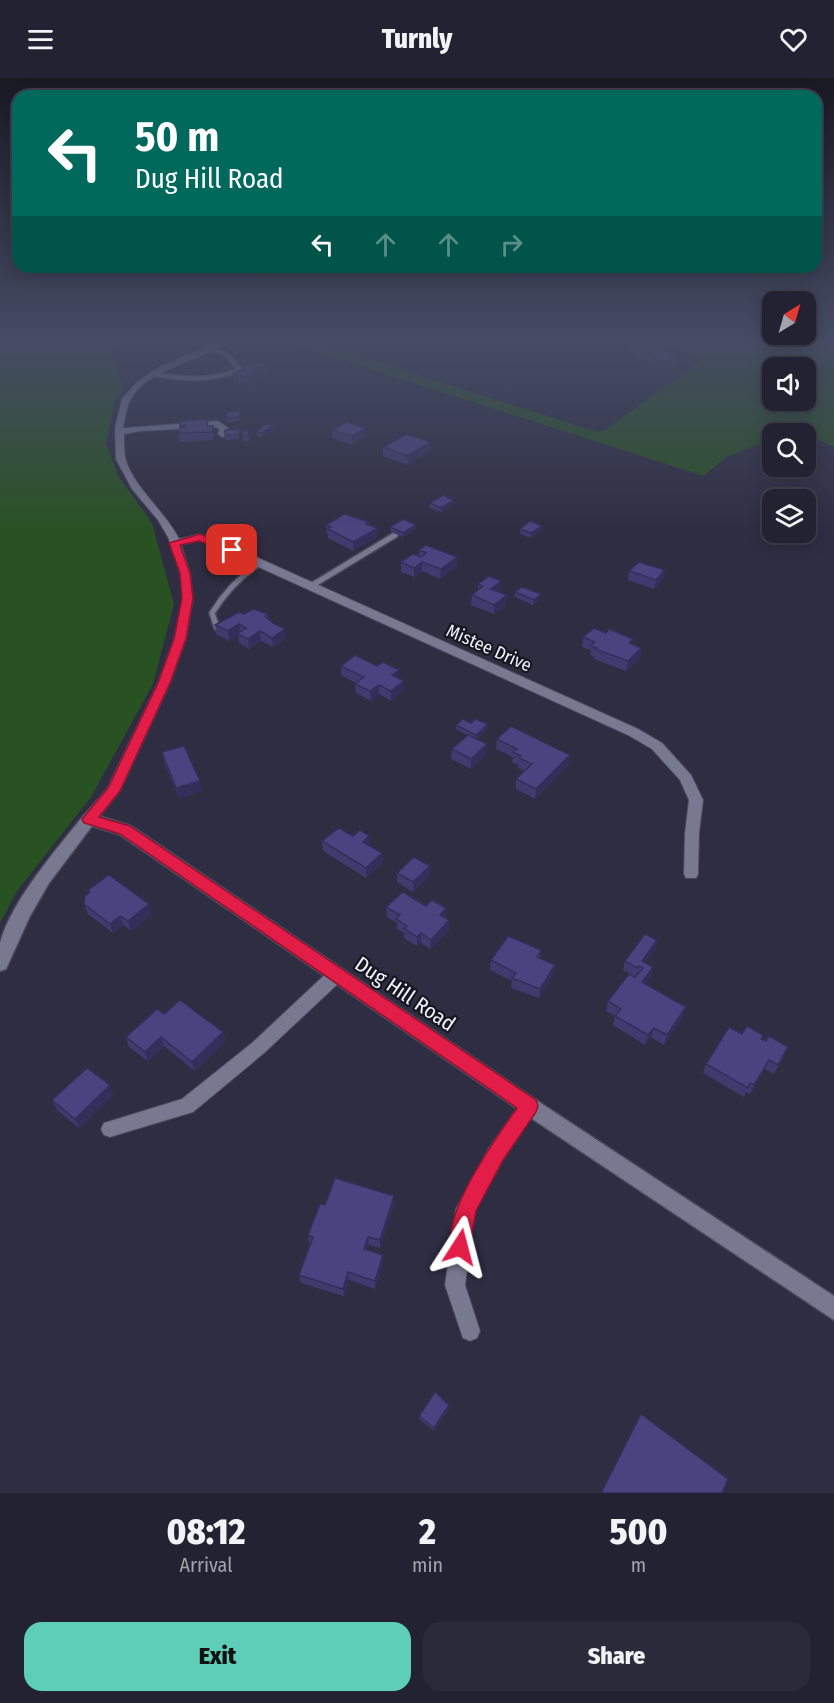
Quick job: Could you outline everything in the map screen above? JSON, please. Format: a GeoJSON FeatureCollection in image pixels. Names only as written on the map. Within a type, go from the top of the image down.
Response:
{"type":"FeatureCollection","features":[{"type":"Feature","properties":{"kind":"street"},"geometry":{"type":"LineString","coordinates":[[0,964],[27,905],[62,853],[113,791],[164,683],[180,639],[188,598],[185,573],[175,543],[162,519],[137,489],[121,459],[119,432],[125,406]]}},
{"type":"Feature","properties":{"kind":"street"},"geometry":{"type":"LineString","coordinates":[[119,432],[140,428],[218,424],[224,428],[222,434]]}},
{"type":"Feature","properties":{"kind":"street","name":"Mistee Drive"},"geometry":{"type":"LineString","coordinates":[[175,543],[200,537],[633,732],[657,746],[686,778],[696,800],[692,833],[692,874]]}},
{"type":"Feature","properties":{"kind":"street","name":"Dug Hill Road"},"geometry":{"type":"LineString","coordinates":[[89,819],[125,830],[529,1106],[834,1309]]}},
{"type":"Feature","properties":{"kind":"street"},"geometry":{"type":"LineString","coordinates":[[110,1129],[187,1106],[258,1048],[337,974]]}},
{"type":"Feature","properties":{"kind":"street"},"geometry":{"type":"LineString","coordinates":[[470,1331],[454,1285],[466,1209],[496,1154],[529,1106]]}},
{"type":"Feature","properties":{"kind":"lane"},"geometry":{"type":"LineString","coordinates":[[311,586],[395,535]]}},
{"type":"Feature","properties":{"kind":"lane"},"geometry":{"type":"LineString","coordinates":[[217,628],[212,613],[224,591],[242,574],[260,563]]}},
{"type":"Feature","properties":{"kind":"green space"},"geometry":{"type":"Polygon","coordinates":[[[0,406],[114,406],[106,444],[119,477],[152,523],[174,604],[153,684],[91,797],[17,891],[0,923],[0,406]]]}},
{"type":"Feature","properties":{"kind":"green space"},"geometry":{"type":"Polygon","coordinates":[[[485,406],[516,406],[601,433],[599,431],[605,430],[638,406],[762,406],[762,411],[816,411],[816,406],[834,406],[834,447],[816,439],[816,423],[762,423],[762,443],[726,457],[704,476],[485,406]]]}},
{"type":"Feature","properties":{"kind":"building"},"geometry":{"type":"Polygon","coordinates":[[[240,411],[239,417],[227,418],[227,412],[240,411]]]}},
{"type":"Feature","properties":{"kind":"building"},"geometry":{"type":"Polygon","coordinates":[[[208,419],[207,426],[213,426],[212,432],[179,433],[180,428],[185,428],[186,425],[180,426],[181,421],[208,419]]]}},
{"type":"Feature","properties":{"kind":"building"},"geometry":{"type":"Polygon","coordinates":[[[346,422],[366,428],[352,436],[332,430],[346,422]]]}},
{"type":"Feature","properties":{"kind":"building"},"geometry":{"type":"Polygon","coordinates":[[[267,424],[273,425],[262,433],[256,432],[267,424]]]}},
{"type":"Feature","properties":{"kind":"building"},"geometry":{"type":"Polygon","coordinates":[[[239,429],[239,435],[225,435],[225,430],[239,429]]]}},
{"type":"Feature","properties":{"kind":"building"},"geometry":{"type":"Polygon","coordinates":[[[243,431],[249,431],[248,436],[242,436],[243,431]]]}},
{"type":"Feature","properties":{"kind":"building"},"geometry":{"type":"Polygon","coordinates":[[[407,434],[431,442],[407,456],[383,447],[407,434]]]}},
{"type":"Feature","properties":{"kind":"building"},"geometry":{"type":"Polygon","coordinates":[[[443,495],[454,500],[441,508],[430,503],[443,495]]]}},
{"type":"Feature","properties":{"kind":"building"},"geometry":{"type":"Polygon","coordinates":[[[344,514],[369,522],[366,524],[378,528],[353,542],[328,529],[331,527],[326,525],[344,514]]]}},
{"type":"Feature","properties":{"kind":"building"},"geometry":{"type":"Polygon","coordinates":[[[403,519],[416,525],[403,533],[390,527],[403,519]]]}},
{"type":"Feature","properties":{"kind":"building"},"geometry":{"type":"Polygon","coordinates":[[[530,521],[542,526],[531,533],[520,529],[530,521]]]}},
{"type":"Feature","properties":{"kind":"building"},"geometry":{"type":"Polygon","coordinates":[[[426,545],[457,557],[441,569],[422,562],[414,568],[401,562],[413,554],[421,557],[426,553],[419,550],[426,545]]]}},
{"type":"Feature","properties":{"kind":"building"},"geometry":{"type":"Polygon","coordinates":[[[639,562],[665,570],[656,580],[629,571],[639,562]]]}},
{"type":"Feature","properties":{"kind":"building"},"geometry":{"type":"Polygon","coordinates":[[[489,576],[501,581],[491,589],[507,595],[494,605],[472,595],[483,586],[478,584],[489,576]]]}},
{"type":"Feature","properties":{"kind":"building"},"geometry":{"type":"Polygon","coordinates":[[[522,587],[541,594],[534,600],[515,592],[522,587]]]}},
{"type":"Feature","properties":{"kind":"building"},"geometry":{"type":"Polygon","coordinates":[[[253,609],[268,614],[265,616],[285,629],[272,638],[260,631],[248,639],[237,634],[246,628],[239,624],[228,631],[215,625],[239,612],[244,614],[253,609]]]}},
{"type":"Feature","properties":{"kind":"building"},"geometry":{"type":"Polygon","coordinates":[[[594,628],[606,633],[609,629],[633,639],[629,643],[641,648],[628,661],[595,649],[597,648],[591,646],[595,642],[583,637],[594,628]]]}},
{"type":"Feature","properties":{"kind":"building"},"geometry":{"type":"Polygon","coordinates":[[[355,655],[377,666],[383,662],[399,670],[392,675],[404,681],[391,691],[379,685],[370,691],[355,684],[364,677],[341,666],[355,655]]]}},
{"type":"Feature","properties":{"kind":"building"},"geometry":{"type":"Polygon","coordinates":[[[463,719],[471,723],[476,719],[488,724],[476,735],[456,725],[463,719]]]}},
{"type":"Feature","properties":{"kind":"building"},"geometry":{"type":"Polygon","coordinates":[[[511,726],[570,755],[536,789],[516,779],[532,764],[519,758],[521,756],[513,752],[517,749],[497,739],[511,726]]]}},
{"type":"Feature","properties":{"kind":"building"},"geometry":{"type":"Polygon","coordinates":[[[468,735],[487,744],[471,759],[452,749],[468,735]]]}},
{"type":"Feature","properties":{"kind":"building"},"geometry":{"type":"Polygon","coordinates":[[[184,746],[200,781],[176,788],[162,752],[184,746]]]}},
{"type":"Feature","properties":{"kind":"building"},"geometry":{"type":"Polygon","coordinates":[[[339,828],[353,836],[360,830],[369,836],[363,842],[382,853],[366,868],[322,841],[339,828]]]}},
{"type":"Feature","properties":{"kind":"building"},"geometry":{"type":"Polygon","coordinates":[[[414,857],[430,866],[413,882],[397,873],[414,857]]]}},
{"type":"Feature","properties":{"kind":"building"},"geometry":{"type":"Polygon","coordinates":[[[109,875],[149,904],[128,921],[120,916],[110,924],[84,904],[85,896],[90,892],[88,890],[109,875]]]}},
{"type":"Feature","properties":{"kind":"building"},"geometry":{"type":"Polygon","coordinates":[[[403,892],[426,906],[432,900],[446,908],[440,915],[449,920],[431,940],[421,933],[417,937],[404,928],[407,926],[396,919],[400,915],[386,907],[403,892]]]}},
{"type":"Feature","properties":{"kind":"building"},"geometry":{"type":"Polygon","coordinates":[[[645,934],[657,940],[642,961],[653,967],[642,982],[686,1007],[667,1035],[654,1028],[648,1035],[615,1016],[621,1009],[608,1001],[629,974],[635,977],[643,968],[639,966],[637,968],[625,961],[645,934]]]}},
{"type":"Feature","properties":{"kind":"building"},"geometry":{"type":"Polygon","coordinates":[[[508,936],[541,950],[537,957],[555,965],[540,989],[512,978],[516,973],[491,960],[508,936]]]}},
{"type":"Feature","properties":{"kind":"building"},"geometry":{"type":"Polygon","coordinates":[[[180,1000],[223,1032],[192,1062],[161,1037],[145,1052],[126,1037],[157,1009],[164,1014],[180,1000]]]}},
{"type":"Feature","properties":{"kind":"building"},"geometry":{"type":"Polygon","coordinates":[[[747,1026],[763,1035],[761,1039],[766,1041],[769,1036],[788,1047],[778,1065],[769,1060],[754,1085],[750,1083],[748,1088],[706,1064],[729,1027],[742,1034],[747,1026]]]}},
{"type":"Feature","properties":{"kind":"building"},"geometry":{"type":"Polygon","coordinates":[[[87,1068],[110,1085],[75,1119],[52,1100],[87,1068]]]}},
{"type":"Feature","properties":{"kind":"building"},"geometry":{"type":"Polygon","coordinates":[[[335,1178],[394,1196],[380,1240],[368,1237],[364,1249],[383,1255],[375,1281],[348,1272],[343,1289],[299,1275],[313,1237],[308,1235],[320,1204],[325,1205],[335,1178]]]}},
{"type":"Feature","properties":{"kind":"building"},"geometry":{"type":"Polygon","coordinates":[[[435,1392],[449,1405],[434,1428],[419,1416],[435,1392]]]}},
{"type":"Feature","properties":{"kind":"building"},"geometry":{"type":"Polygon","coordinates":[[[641,1414],[728,1479],[722,1493],[601,1493],[641,1414]]]}},
{"type":"Feature","properties":{"kind":"route"},"geometry":{"type":"LineString","coordinates":[[232,550],[200,537],[175,543],[185,573],[188,598],[180,639],[164,683],[113,791],[89,819],[125,830],[529,1106],[496,1154],[466,1209],[460,1247]]}}]}
